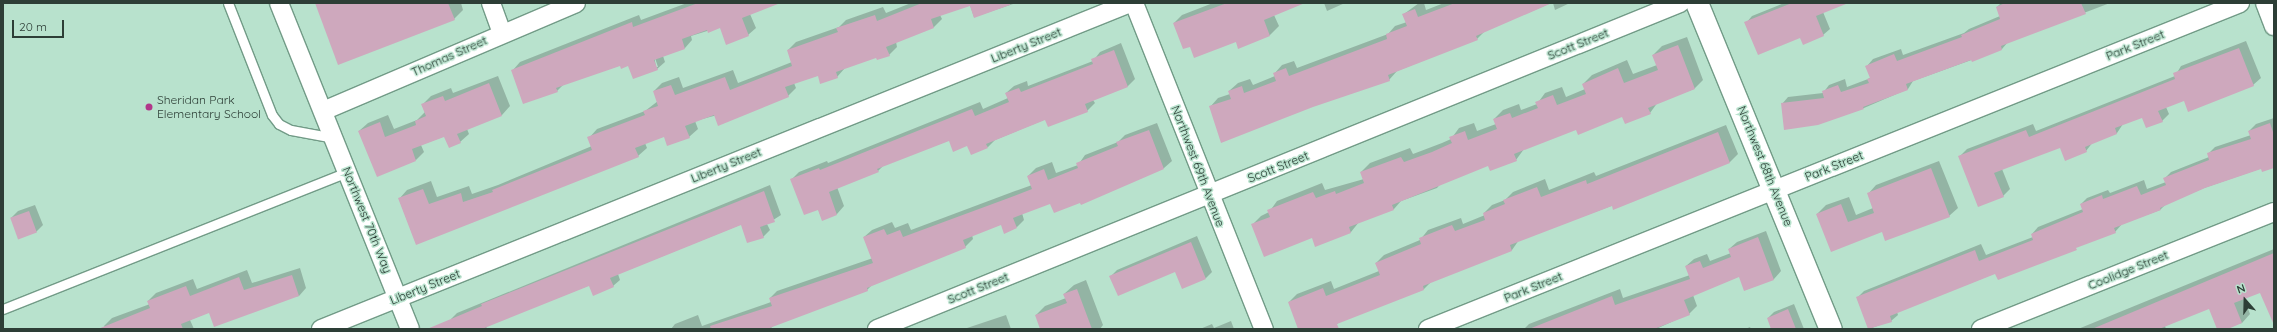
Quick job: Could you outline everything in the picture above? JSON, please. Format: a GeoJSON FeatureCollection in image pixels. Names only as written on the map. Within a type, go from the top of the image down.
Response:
{"type":"FeatureCollection","features":[{"type":"Feature","properties":{"kind":"street","name":"Northwest 70th Way"},"geometry":{"type":"LineString","coordinates":[[279,3],[410,329]]}},
{"type":"Feature","properties":{"kind":"street"},"geometry":{"type":"LineString","coordinates":[[491,3],[502,33]]}},
{"type":"Feature","properties":{"kind":"street","name":"Thomas Street"},"geometry":{"type":"LineString","coordinates":[[323,111],[502,33],[576,3]]}},
{"type":"Feature","properties":{"kind":"street","name":"Liberty Street"},"geometry":{"type":"LineString","coordinates":[[321,329],[1130,3]]}},
{"type":"Feature","properties":{"kind":"street","name":"Northwest 69th Avenue"},"geometry":{"type":"LineString","coordinates":[[1134,3],[1209,196],[1264,329]]}},
{"type":"Feature","properties":{"kind":"street","name":"Scott Street"},"geometry":{"type":"LineString","coordinates":[[877,329],[1209,196],[1680,3]]}},
{"type":"Feature","properties":{"kind":"street","name":"Northwest 68th Avenue"},"geometry":{"type":"LineString","coordinates":[[1697,3],[1775,189],[1831,329]]}},
{"type":"Feature","properties":{"kind":"street","name":"Park Street"},"geometry":{"type":"LineString","coordinates":[[1428,329],[2240,3]]}},
{"type":"Feature","properties":{"kind":"street"},"geometry":{"type":"LineString","coordinates":[[2265,3],[2274,26]]}},
{"type":"Feature","properties":{"kind":"street","name":"Coolidge Street"},"geometry":{"type":"LineString","coordinates":[[1981,329],[2274,212]]}},
{"type":"Feature","properties":{"kind":"lane"},"geometry":{"type":"LineString","coordinates":[[228,3],[272,115],[279,124],[290,130],[334,138]]}},
{"type":"Feature","properties":{"kind":"lane"},"geometry":{"type":"LineString","coordinates":[[3,309],[348,172]]}},
{"type":"Feature","properties":{"kind":"building"},"geometry":{"type":"Polygon","coordinates":[[[315,3],[448,3],[455,20],[338,65],[315,3]]]}},
{"type":"Feature","properties":{"kind":"building"},"geometry":{"type":"Polygon","coordinates":[[[698,3],[778,4],[742,18],[749,36],[726,45],[720,28],[708,33],[707,30],[682,39],[685,49],[654,60],[658,70],[633,79],[628,66],[621,69],[620,66],[556,88],[558,92],[523,104],[511,70],[632,22],[633,27],[698,3]]]}},
{"type":"Feature","properties":{"kind":"building"},"geometry":{"type":"Polygon","coordinates":[[[922,3],[1010,3],[1010,5],[974,18],[970,6],[931,19],[934,28],[886,47],[890,56],[877,60],[876,58],[836,72],[838,78],[820,84],[818,76],[785,87],[789,97],[718,126],[714,115],[685,126],[690,138],[667,146],[664,137],[635,148],[639,157],[416,245],[398,198],[423,189],[429,204],[461,193],[463,202],[493,192],[492,190],[592,150],[587,137],[645,115],[643,111],[658,106],[653,91],[671,85],[675,95],[725,77],[730,90],[792,66],[787,50],[838,32],[836,28],[875,15],[877,21],[922,3]]]}},
{"type":"Feature","properties":{"kind":"building"},"geometry":{"type":"Polygon","coordinates":[[[1227,3],[1305,3],[1264,20],[1270,36],[1238,49],[1236,42],[1194,58],[1190,47],[1183,49],[1173,23],[1227,3]]]}},
{"type":"Feature","properties":{"kind":"building"},"geometry":{"type":"Polygon","coordinates":[[[1455,3],[1552,3],[1476,36],[1478,40],[1388,75],[1390,81],[1313,107],[1221,143],[1209,106],[1231,99],[1228,91],[1242,86],[1244,93],[1276,81],[1273,73],[1286,68],[1289,76],[1387,39],[1386,34],[1407,26],[1402,14],[1415,9],[1418,17],[1455,3]]]}},
{"type":"Feature","properties":{"kind":"building"},"geometry":{"type":"Polygon","coordinates":[[[1792,3],[1846,4],[1816,16],[1824,36],[1803,45],[1800,38],[1758,55],[1744,22],[1792,3]]]}},
{"type":"Feature","properties":{"kind":"building"},"geometry":{"type":"Polygon","coordinates":[[[2005,3],[2081,3],[2086,14],[2001,46],[2002,50],[1972,62],[1971,60],[1906,84],[1908,90],[1863,107],[1864,109],[1818,125],[1784,130],[1781,103],[1824,98],[1822,91],[1838,85],[1841,92],[1869,83],[1867,79],[1870,78],[1865,66],[1894,54],[1897,61],[1962,37],[1961,35],[2000,19],[1996,7],[2005,3]]]}},
{"type":"Feature","properties":{"kind":"building"},"geometry":{"type":"Polygon","coordinates":[[[1678,45],[1695,89],[1648,108],[1651,114],[1625,124],[1622,117],[1578,135],[1576,130],[1514,154],[1517,161],[1490,171],[1488,166],[1392,205],[1394,210],[1349,227],[1351,233],[1315,247],[1312,238],[1264,257],[1251,224],[1270,217],[1267,210],[1313,192],[1316,198],[1335,191],[1336,194],[1364,183],[1360,172],[1401,157],[1404,162],[1432,152],[1452,143],[1449,137],[1465,131],[1468,140],[1497,129],[1493,119],[1510,113],[1512,118],[1538,108],[1535,102],[1553,95],[1557,105],[1586,94],[1582,84],[1618,68],[1624,83],[1658,70],[1652,55],[1678,45]]]}},
{"type":"Feature","properties":{"kind":"building"},"geometry":{"type":"Polygon","coordinates":[[[2239,48],[2254,86],[2188,112],[2184,101],[2158,111],[2163,122],[2146,128],[2142,118],[2115,128],[2117,134],[2085,147],[2087,152],[2065,161],[2060,148],[1994,173],[2004,197],[1978,207],[1958,156],[2026,130],[2029,137],[2175,79],[2173,73],[2239,48]]]}},
{"type":"Feature","properties":{"kind":"building"},"geometry":{"type":"Polygon","coordinates":[[[1114,50],[1128,87],[1085,104],[1088,112],[1048,127],[1045,120],[986,144],[988,148],[971,155],[967,146],[953,152],[949,141],[877,169],[879,172],[829,192],[837,215],[822,221],[818,210],[804,215],[790,179],[819,168],[820,170],[972,109],[975,116],[1009,102],[1005,93],[1019,88],[1021,92],[1093,64],[1091,59],[1114,50]]]}},
{"type":"Feature","properties":{"kind":"building"},"geometry":{"type":"Polygon","coordinates":[[[489,83],[502,116],[457,134],[461,143],[449,148],[444,137],[412,149],[416,161],[377,177],[358,131],[380,122],[385,137],[416,125],[415,121],[426,116],[421,104],[443,96],[445,101],[489,83]]]}},
{"type":"Feature","properties":{"kind":"building"},"geometry":{"type":"Polygon","coordinates":[[[2270,123],[2274,135],[2274,168],[2262,172],[2261,169],[2205,188],[2160,208],[2161,210],[2114,228],[2116,233],[2076,248],[2077,250],[1998,280],[1995,274],[1890,316],[1892,322],[1868,329],[1856,297],[1975,250],[1979,261],[2033,240],[2031,234],[2083,212],[2080,204],[2102,195],[2103,199],[2137,186],[2141,195],[2166,185],[2163,178],[2209,160],[2207,153],[2251,139],[2248,131],[2270,123]]]}},
{"type":"Feature","properties":{"kind":"building"},"geometry":{"type":"Polygon","coordinates":[[[1149,130],[1164,169],[1081,205],[1080,203],[1054,213],[1050,204],[1013,218],[1017,228],[1004,234],[1001,225],[963,240],[966,248],[867,288],[868,291],[767,329],[711,329],[710,326],[772,306],[769,298],[873,263],[863,237],[884,229],[887,235],[900,230],[903,237],[1006,199],[1032,189],[1027,176],[1044,169],[1048,180],[1078,168],[1076,163],[1118,146],[1116,142],[1149,130]]]}},
{"type":"Feature","properties":{"kind":"building"},"geometry":{"type":"Polygon","coordinates":[[[1718,132],[1730,163],[1613,210],[1612,206],[1510,245],[1512,251],[1423,286],[1424,290],[1337,324],[1339,329],[1298,329],[1288,302],[1323,288],[1326,296],[1380,275],[1375,263],[1421,244],[1419,238],[1452,225],[1455,231],[1485,220],[1483,213],[1505,204],[1503,200],[1537,187],[1541,197],[1586,180],[1587,184],[1718,132]]]}},
{"type":"Feature","properties":{"kind":"building"},"geometry":{"type":"Polygon","coordinates":[[[1931,168],[1950,217],[1885,241],[1882,232],[1831,252],[1816,214],[1841,204],[1848,222],[1874,213],[1867,193],[1931,168]]]}},
{"type":"Feature","properties":{"kind":"building"},"geometry":{"type":"Polygon","coordinates":[[[764,191],[775,222],[760,227],[764,238],[747,243],[741,225],[610,278],[614,287],[593,296],[589,286],[482,329],[427,329],[482,306],[481,304],[764,191]]]}},
{"type":"Feature","properties":{"kind":"building"},"geometry":{"type":"Polygon","coordinates":[[[29,211],[37,233],[18,239],[10,218],[29,211]]]}},
{"type":"Feature","properties":{"kind":"building"},"geometry":{"type":"Polygon","coordinates":[[[1758,237],[1774,280],[1744,291],[1739,277],[1684,300],[1690,315],[1654,329],[1529,329],[1612,296],[1615,305],[1690,279],[1685,266],[1700,261],[1703,268],[1731,257],[1728,249],[1758,237]]]}},
{"type":"Feature","properties":{"kind":"building"},"geometry":{"type":"Polygon","coordinates":[[[1191,242],[1206,279],[1182,289],[1175,272],[1118,296],[1109,276],[1191,242]]]}},
{"type":"Feature","properties":{"kind":"building"},"geometry":{"type":"Polygon","coordinates":[[[2274,253],[2274,325],[2260,293],[2234,303],[2242,323],[2228,329],[2217,329],[2209,309],[2159,329],[2092,329],[2274,253]]]}},
{"type":"Feature","properties":{"kind":"building"},"geometry":{"type":"Polygon","coordinates":[[[292,275],[299,296],[214,327],[209,313],[181,324],[183,329],[98,329],[150,308],[147,301],[186,286],[190,296],[239,277],[244,290],[292,275]]]}},
{"type":"Feature","properties":{"kind":"building"},"geometry":{"type":"Polygon","coordinates":[[[1077,289],[1092,329],[1040,329],[1035,315],[1067,303],[1063,294],[1077,289]]]}},
{"type":"Feature","properties":{"kind":"building"},"geometry":{"type":"Polygon","coordinates":[[[1788,309],[1796,329],[1771,329],[1767,318],[1788,309]]]}},
{"type":"Feature","properties":{"kind":"place","name":"Sheridan Park Elementary School"},"geometry":{"type":"Point","coordinates":[149,107]}}]}
